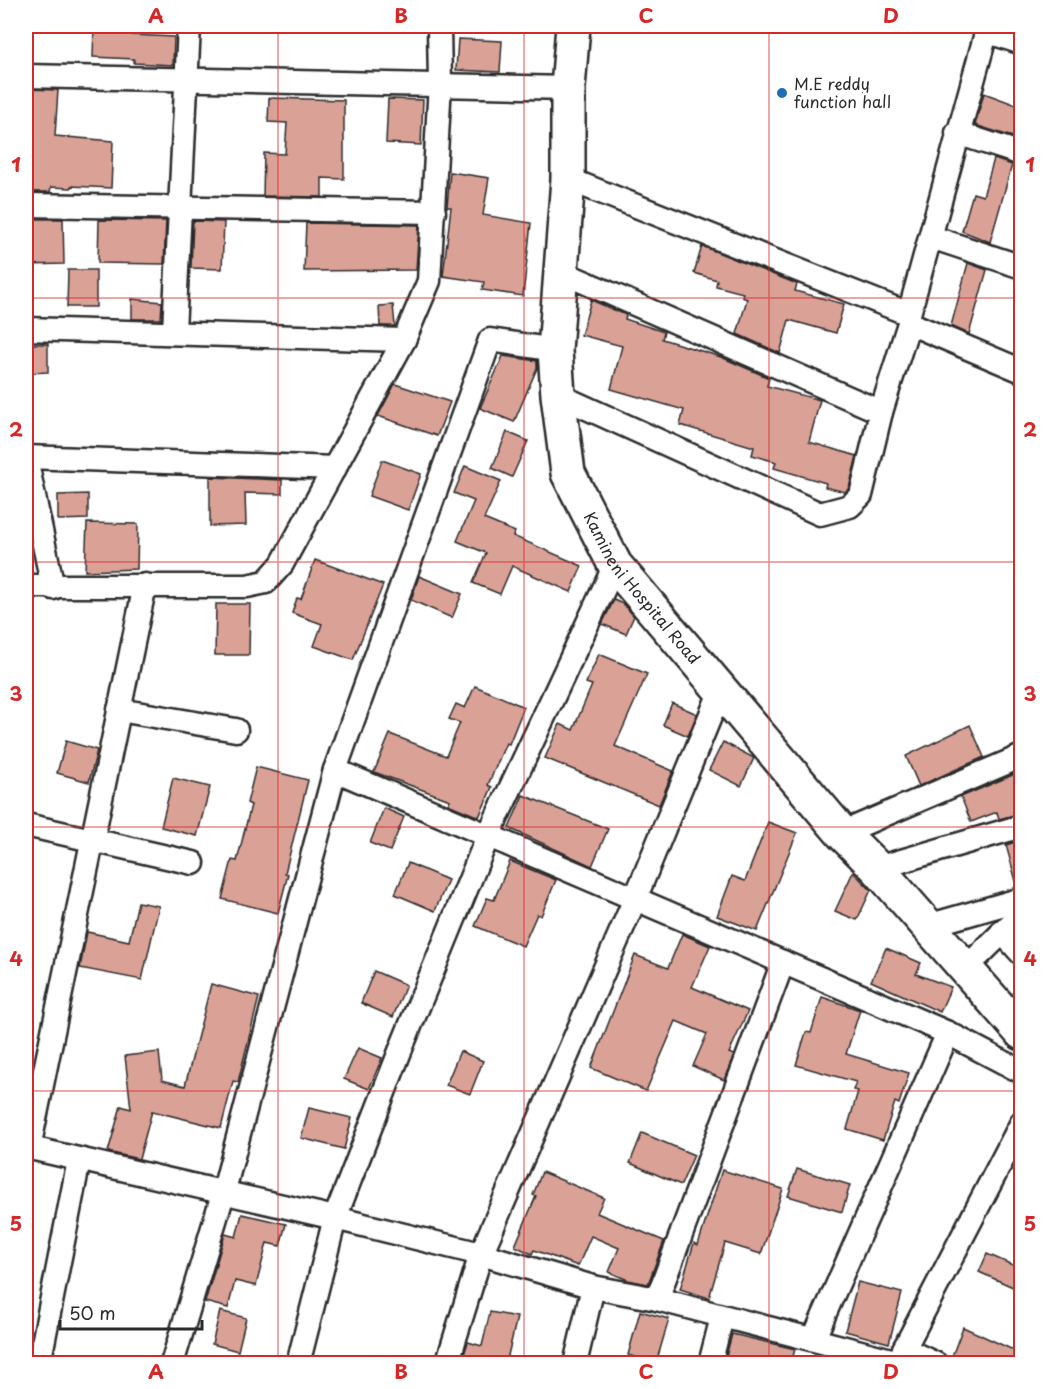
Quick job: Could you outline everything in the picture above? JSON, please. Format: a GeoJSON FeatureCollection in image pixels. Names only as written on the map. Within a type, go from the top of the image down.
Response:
{"type":"FeatureCollection","features":[{"type":"Feature","properties":{"kind":"street"},"geometry":{"type":"LineString","coordinates":[[174,331],[189,26]]}},
{"type":"Feature","properties":{"kind":"street"},"geometry":{"type":"LineString","coordinates":[[26,586],[53,588],[145,585],[247,586],[266,582],[282,564],[404,340],[429,281],[440,83],[439,26]]}},
{"type":"Feature","properties":{"kind":"street","name":"Kamineni Hospital Road"},"geometry":{"type":"LineString","coordinates":[[573,26],[568,88],[568,179],[559,271],[555,350],[568,473],[615,565],[842,833],[877,868],[1020,1030]]}},
{"type":"Feature","properties":{"kind":"street"},"geometry":{"type":"LineString","coordinates":[[558,395],[820,514],[850,506],[861,495],[881,412],[909,319],[987,28],[1022,43]]}},
{"type":"Feature","properties":{"kind":"street"},"geometry":{"type":"LineString","coordinates":[[26,76],[186,81],[440,83],[568,88]]}},
{"type":"Feature","properties":{"kind":"street"},"geometry":{"type":"LineString","coordinates":[[957,133],[1022,154]]}},
{"type":"Feature","properties":{"kind":"street"},"geometry":{"type":"LineString","coordinates":[[568,179],[909,319],[1022,371]]}},
{"type":"Feature","properties":{"kind":"street"},"geometry":{"type":"LineString","coordinates":[[26,205],[434,212]]}},
{"type":"Feature","properties":{"kind":"street"},"geometry":{"type":"LineString","coordinates":[[931,237],[1022,267]]}},
{"type":"Feature","properties":{"kind":"street"},"geometry":{"type":"LineString","coordinates":[[559,271],[881,412]]}},
{"type":"Feature","properties":{"kind":"street"},"geometry":{"type":"LineString","coordinates":[[26,329],[174,331],[404,340]]}},
{"type":"Feature","properties":{"kind":"street"},"geometry":{"type":"LineString","coordinates":[[172,1364],[223,1194],[335,770],[490,340],[555,350]]}},
{"type":"Feature","properties":{"kind":"street"},"geometry":{"type":"LineString","coordinates":[[53,588],[26,457],[335,468]]}},
{"type":"Feature","properties":{"kind":"street"},"geometry":{"type":"LineString","coordinates":[[298,1364],[335,1218],[488,836],[615,565]]}},
{"type":"Feature","properties":{"kind":"street"},"geometry":{"type":"LineString","coordinates":[[145,585],[27,1147],[481,1254],[593,1287],[657,1299],[722,1317],[936,1364]]}},
{"type":"Feature","properties":{"kind":"street"},"geometry":{"type":"LineString","coordinates":[[447,1364],[481,1254],[635,899],[721,690]]}},
{"type":"Feature","properties":{"kind":"street"},"geometry":{"type":"LineString","coordinates":[[119,710],[236,730]]}},
{"type":"Feature","properties":{"kind":"street"},"geometry":{"type":"LineString","coordinates":[[842,833],[1022,756]]}},
{"type":"Feature","properties":{"kind":"street"},"geometry":{"type":"LineString","coordinates":[[335,770],[948,1033],[1022,1072]]}},
{"type":"Feature","properties":{"kind":"street"},"geometry":{"type":"LineString","coordinates":[[26,825],[193,863]]}},
{"type":"Feature","properties":{"kind":"street"},"geometry":{"type":"LineString","coordinates":[[877,868],[1022,826]]}},
{"type":"Feature","properties":{"kind":"street"},"geometry":{"type":"LineString","coordinates":[[927,926],[1022,899]]}},
{"type":"Feature","properties":{"kind":"street"},"geometry":{"type":"LineString","coordinates":[[964,969],[1022,913]]}},
{"type":"Feature","properties":{"kind":"street"},"geometry":{"type":"LineString","coordinates":[[1002,932],[1022,954]]}},
{"type":"Feature","properties":{"kind":"street"},"geometry":{"type":"LineString","coordinates":[[657,1299],[783,962]]}},
{"type":"Feature","properties":{"kind":"street"},"geometry":{"type":"LineString","coordinates":[[814,1338],[948,1033]]}},
{"type":"Feature","properties":{"kind":"street"},"geometry":{"type":"LineString","coordinates":[[901,1358],[1022,1122]]}},
{"type":"Feature","properties":{"kind":"street"},"geometry":{"type":"LineString","coordinates":[[39,1364],[79,1160]]}},
{"type":"Feature","properties":{"kind":"street"},"geometry":{"type":"LineString","coordinates":[[575,1364],[593,1287]]}},
{"type":"Feature","properties":{"kind":"street"},"geometry":{"type":"LineString","coordinates":[[710,1364],[722,1317]]}},
{"type":"Feature","properties":{"kind":"building"},"geometry":{"type":"Polygon","coordinates":[[[94,26],[133,26],[132,35],[174,37],[173,65],[134,63],[134,59],[93,57],[94,26]]]}},
{"type":"Feature","properties":{"kind":"building"},"geometry":{"type":"Polygon","coordinates":[[[458,39],[502,41],[500,72],[456,70],[458,39]]]}},
{"type":"Feature","properties":{"kind":"building"},"geometry":{"type":"Polygon","coordinates":[[[26,89],[58,90],[55,136],[113,141],[111,188],[71,186],[71,188],[51,187],[50,192],[26,192],[26,89]]]}},
{"type":"Feature","properties":{"kind":"building"},"geometry":{"type":"Polygon","coordinates":[[[984,93],[1022,107],[1022,140],[975,125],[984,93]]]}},
{"type":"Feature","properties":{"kind":"building"},"geometry":{"type":"Polygon","coordinates":[[[269,98],[344,100],[344,179],[322,178],[322,197],[263,196],[264,153],[285,154],[287,123],[268,122],[269,98]]]}},
{"type":"Feature","properties":{"kind":"building"},"geometry":{"type":"Polygon","coordinates":[[[388,99],[423,100],[421,145],[386,143],[388,99]]]}},
{"type":"Feature","properties":{"kind":"building"},"geometry":{"type":"Polygon","coordinates":[[[994,159],[1012,165],[990,242],[962,231],[973,193],[983,196],[994,159]]]}},
{"type":"Feature","properties":{"kind":"building"},"geometry":{"type":"Polygon","coordinates":[[[450,172],[489,178],[483,215],[531,223],[523,296],[482,290],[484,282],[443,276],[451,207],[447,207],[450,172]]]}},
{"type":"Feature","properties":{"kind":"building"},"geometry":{"type":"Polygon","coordinates":[[[31,219],[63,219],[64,264],[26,265],[26,239],[31,239],[31,219]]]}},
{"type":"Feature","properties":{"kind":"building"},"geometry":{"type":"Polygon","coordinates":[[[99,220],[166,221],[164,264],[98,263],[99,220]]]}},
{"type":"Feature","properties":{"kind":"building"},"geometry":{"type":"Polygon","coordinates":[[[193,221],[224,222],[222,269],[191,268],[193,221]]]}},
{"type":"Feature","properties":{"kind":"building"},"geometry":{"type":"Polygon","coordinates":[[[306,223],[419,225],[416,270],[304,271],[306,223]]]}},
{"type":"Feature","properties":{"kind":"building"},"geometry":{"type":"Polygon","coordinates":[[[702,246],[797,284],[795,291],[844,304],[836,333],[789,320],[780,353],[737,334],[747,299],[742,297],[743,293],[716,286],[717,280],[694,273],[702,246]]]}},
{"type":"Feature","properties":{"kind":"building"},"geometry":{"type":"Polygon","coordinates":[[[968,263],[987,270],[969,334],[951,326],[968,263]]]}},
{"type":"Feature","properties":{"kind":"building"},"geometry":{"type":"Polygon","coordinates":[[[68,270],[96,270],[96,307],[67,307],[68,270]]]}},
{"type":"Feature","properties":{"kind":"building"},"geometry":{"type":"Polygon","coordinates":[[[132,299],[162,302],[161,319],[132,319],[132,299]]]}},
{"type":"Feature","properties":{"kind":"building"},"geometry":{"type":"Polygon","coordinates":[[[591,300],[626,315],[625,319],[664,332],[662,339],[721,357],[769,378],[767,386],[820,400],[809,442],[857,456],[849,488],[845,492],[825,487],[826,483],[774,468],[776,462],[752,455],[754,447],[680,425],[684,410],[611,389],[622,346],[581,335],[591,300]]]}},
{"type":"Feature","properties":{"kind":"building"},"geometry":{"type":"Polygon","coordinates":[[[393,305],[395,326],[380,326],[379,306],[393,305]]]}},
{"type":"Feature","properties":{"kind":"building"},"geometry":{"type":"Polygon","coordinates":[[[27,344],[48,344],[48,372],[27,373],[27,344]]]}},
{"type":"Feature","properties":{"kind":"building"},"geometry":{"type":"Polygon","coordinates":[[[503,356],[537,361],[537,368],[514,422],[480,408],[503,356]]]}},
{"type":"Feature","properties":{"kind":"building"},"geometry":{"type":"Polygon","coordinates":[[[395,384],[450,402],[437,436],[378,416],[395,384]]]}},
{"type":"Feature","properties":{"kind":"building"},"geometry":{"type":"Polygon","coordinates":[[[507,432],[528,441],[512,477],[492,468],[507,432]]]}},
{"type":"Feature","properties":{"kind":"building"},"geometry":{"type":"Polygon","coordinates":[[[382,460],[421,474],[408,510],[369,496],[382,460]]]}},
{"type":"Feature","properties":{"kind":"building"},"geometry":{"type":"Polygon","coordinates":[[[465,466],[501,481],[484,519],[515,532],[513,536],[582,566],[571,592],[512,566],[500,594],[473,583],[486,553],[457,541],[474,501],[454,493],[465,466]]]}},
{"type":"Feature","properties":{"kind":"building"},"geometry":{"type":"Polygon","coordinates":[[[210,477],[282,480],[282,494],[245,493],[246,525],[210,526],[210,477]]]}},
{"type":"Feature","properties":{"kind":"building"},"geometry":{"type":"Polygon","coordinates":[[[88,494],[88,519],[58,520],[58,495],[88,494]]]}},
{"type":"Feature","properties":{"kind":"building"},"geometry":{"type":"Polygon","coordinates":[[[87,523],[138,524],[137,569],[85,571],[87,523]]]}},
{"type":"Feature","properties":{"kind":"building"},"geometry":{"type":"Polygon","coordinates":[[[315,560],[383,585],[353,660],[314,646],[322,624],[292,613],[297,598],[301,599],[315,560]]]}},
{"type":"Feature","properties":{"kind":"building"},"geometry":{"type":"Polygon","coordinates":[[[419,576],[462,594],[452,618],[411,600],[419,576]]]}},
{"type":"Feature","properties":{"kind":"building"},"geometry":{"type":"Polygon","coordinates":[[[614,600],[623,604],[634,616],[626,634],[602,624],[614,600]]]}},
{"type":"Feature","properties":{"kind":"building"},"geometry":{"type":"Polygon","coordinates":[[[216,604],[250,604],[249,655],[215,655],[216,604]]]}},
{"type":"Feature","properties":{"kind":"building"},"geometry":{"type":"Polygon","coordinates":[[[599,654],[647,674],[615,746],[673,771],[659,805],[545,758],[560,724],[573,730],[592,685],[586,683],[599,654]]]}},
{"type":"Feature","properties":{"kind":"building"},"geometry":{"type":"Polygon","coordinates":[[[475,686],[524,707],[509,744],[506,743],[488,785],[492,787],[479,817],[448,804],[450,800],[374,772],[390,734],[446,756],[460,723],[449,719],[456,704],[465,708],[475,686]]]}},
{"type":"Feature","properties":{"kind":"building"},"geometry":{"type":"Polygon","coordinates":[[[672,703],[697,714],[688,736],[663,725],[672,703]]]}},
{"type":"Feature","properties":{"kind":"building"},"geometry":{"type":"Polygon","coordinates":[[[970,725],[984,757],[919,786],[906,756],[970,725]]]}},
{"type":"Feature","properties":{"kind":"building"},"geometry":{"type":"Polygon","coordinates":[[[66,741],[97,750],[89,782],[57,773],[66,741]]]}},
{"type":"Feature","properties":{"kind":"building"},"geometry":{"type":"Polygon","coordinates":[[[723,742],[754,758],[741,786],[709,770],[723,742]]]}},
{"type":"Feature","properties":{"kind":"building"},"geometry":{"type":"Polygon","coordinates":[[[256,767],[308,780],[285,873],[288,874],[278,913],[222,899],[232,860],[237,861],[251,805],[247,803],[256,767]]]}},
{"type":"Feature","properties":{"kind":"building"},"geometry":{"type":"Polygon","coordinates":[[[1022,771],[1022,813],[999,819],[997,812],[971,822],[961,797],[1022,771]]]}},
{"type":"Feature","properties":{"kind":"building"},"geometry":{"type":"Polygon","coordinates":[[[173,778],[210,787],[197,836],[161,827],[173,778]]]}},
{"type":"Feature","properties":{"kind":"building"},"geometry":{"type":"Polygon","coordinates":[[[523,795],[608,829],[592,866],[509,828],[523,795]]]}},
{"type":"Feature","properties":{"kind":"building"},"geometry":{"type":"Polygon","coordinates":[[[384,808],[404,817],[390,851],[370,843],[384,808]]]}},
{"type":"Feature","properties":{"kind":"building"},"geometry":{"type":"Polygon","coordinates":[[[768,822],[797,833],[757,931],[717,916],[732,876],[745,881],[768,822]]]}},
{"type":"Feature","properties":{"kind":"building"},"geometry":{"type":"Polygon","coordinates":[[[1022,840],[1022,884],[1017,885],[1006,845],[1022,840]]]}},
{"type":"Feature","properties":{"kind":"building"},"geometry":{"type":"Polygon","coordinates":[[[510,861],[556,880],[541,916],[537,914],[523,946],[475,926],[487,898],[494,900],[510,861]]]}},
{"type":"Feature","properties":{"kind":"building"},"geometry":{"type":"Polygon","coordinates":[[[408,863],[448,880],[435,911],[395,894],[408,863]]]}},
{"type":"Feature","properties":{"kind":"building"},"geometry":{"type":"Polygon","coordinates":[[[853,872],[871,890],[857,920],[835,911],[853,872]]]}},
{"type":"Feature","properties":{"kind":"building"},"geometry":{"type":"Polygon","coordinates":[[[138,902],[159,906],[142,980],[80,968],[87,932],[129,941],[138,902]]]}},
{"type":"Feature","properties":{"kind":"building"},"geometry":{"type":"Polygon","coordinates":[[[682,934],[710,946],[692,987],[748,1011],[729,1053],[734,1055],[724,1080],[693,1066],[707,1034],[676,1021],[646,1091],[591,1068],[635,955],[668,968],[682,934]]]}},
{"type":"Feature","properties":{"kind":"building"},"geometry":{"type":"Polygon","coordinates":[[[886,948],[921,963],[916,974],[951,987],[940,1012],[871,981],[886,948]]]}},
{"type":"Feature","properties":{"kind":"building"},"geometry":{"type":"Polygon","coordinates":[[[374,971],[406,985],[393,1017],[361,1003],[374,971]]]}},
{"type":"Feature","properties":{"kind":"building"},"geometry":{"type":"Polygon","coordinates":[[[211,984],[259,997],[238,1082],[233,1081],[221,1128],[152,1111],[139,1159],[108,1152],[121,1106],[131,1109],[125,1056],[159,1052],[162,1080],[185,1086],[211,984]]]}},
{"type":"Feature","properties":{"kind":"building"},"geometry":{"type":"Polygon","coordinates":[[[822,997],[860,1010],[846,1054],[909,1073],[899,1104],[895,1102],[883,1140],[847,1129],[858,1091],[853,1090],[856,1082],[796,1065],[806,1032],[811,1033],[822,997]]]}},
{"type":"Feature","properties":{"kind":"building"},"geometry":{"type":"Polygon","coordinates":[[[358,1048],[382,1058],[369,1089],[344,1079],[358,1048]]]}},
{"type":"Feature","properties":{"kind":"building"},"geometry":{"type":"Polygon","coordinates":[[[460,1051],[483,1061],[470,1094],[446,1085],[460,1051]]]}},
{"type":"Feature","properties":{"kind":"building"},"geometry":{"type":"Polygon","coordinates":[[[309,1108],[352,1118],[344,1149],[301,1138],[309,1108]]]}},
{"type":"Feature","properties":{"kind":"building"},"geometry":{"type":"Polygon","coordinates":[[[642,1133],[694,1155],[681,1185],[630,1163],[642,1133]]]}},
{"type":"Feature","properties":{"kind":"building"},"geometry":{"type":"Polygon","coordinates":[[[797,1169],[850,1185],[842,1212],[788,1196],[797,1169]]]}},
{"type":"Feature","properties":{"kind":"building"},"geometry":{"type":"Polygon","coordinates":[[[722,1170],[783,1189],[761,1254],[725,1243],[709,1298],[680,1289],[694,1243],[698,1245],[722,1170]]]}},
{"type":"Feature","properties":{"kind":"building"},"geometry":{"type":"Polygon","coordinates":[[[542,1172],[604,1198],[597,1213],[664,1241],[648,1284],[628,1280],[609,1272],[619,1248],[591,1236],[578,1266],[534,1250],[532,1254],[515,1246],[536,1196],[533,1195],[542,1172]]]}},
{"type":"Feature","properties":{"kind":"building"},"geometry":{"type":"Polygon","coordinates":[[[242,1214],[286,1224],[280,1246],[267,1243],[256,1286],[235,1281],[228,1308],[205,1302],[225,1234],[236,1237],[242,1214]]]}},
{"type":"Feature","properties":{"kind":"building"},"geometry":{"type":"Polygon","coordinates":[[[987,1254],[1022,1269],[1022,1291],[979,1272],[987,1254]]]}},
{"type":"Feature","properties":{"kind":"building"},"geometry":{"type":"Polygon","coordinates":[[[858,1282],[902,1293],[889,1343],[845,1331],[858,1282]]]}},
{"type":"Feature","properties":{"kind":"building"},"geometry":{"type":"Polygon","coordinates":[[[220,1311],[246,1318],[238,1351],[212,1344],[220,1311]]]}},
{"type":"Feature","properties":{"kind":"building"},"geometry":{"type":"Polygon","coordinates":[[[640,1311],[669,1319],[656,1363],[628,1355],[640,1311]]]}},
{"type":"Feature","properties":{"kind":"building"},"geometry":{"type":"Polygon","coordinates":[[[490,1312],[517,1317],[506,1364],[461,1364],[468,1342],[482,1346],[490,1312]]]}},
{"type":"Feature","properties":{"kind":"building"},"geometry":{"type":"Polygon","coordinates":[[[963,1327],[1022,1354],[1022,1364],[949,1364],[963,1327]]]}},
{"type":"Feature","properties":{"kind":"building"},"geometry":{"type":"Polygon","coordinates":[[[732,1334],[795,1349],[791,1364],[738,1364],[725,1360],[732,1334]]]}},
{"type":"Feature","properties":{"kind":"place","name":"M.E reddy function hall"},"geometry":{"type":"Point","coordinates":[782,93]}}]}
